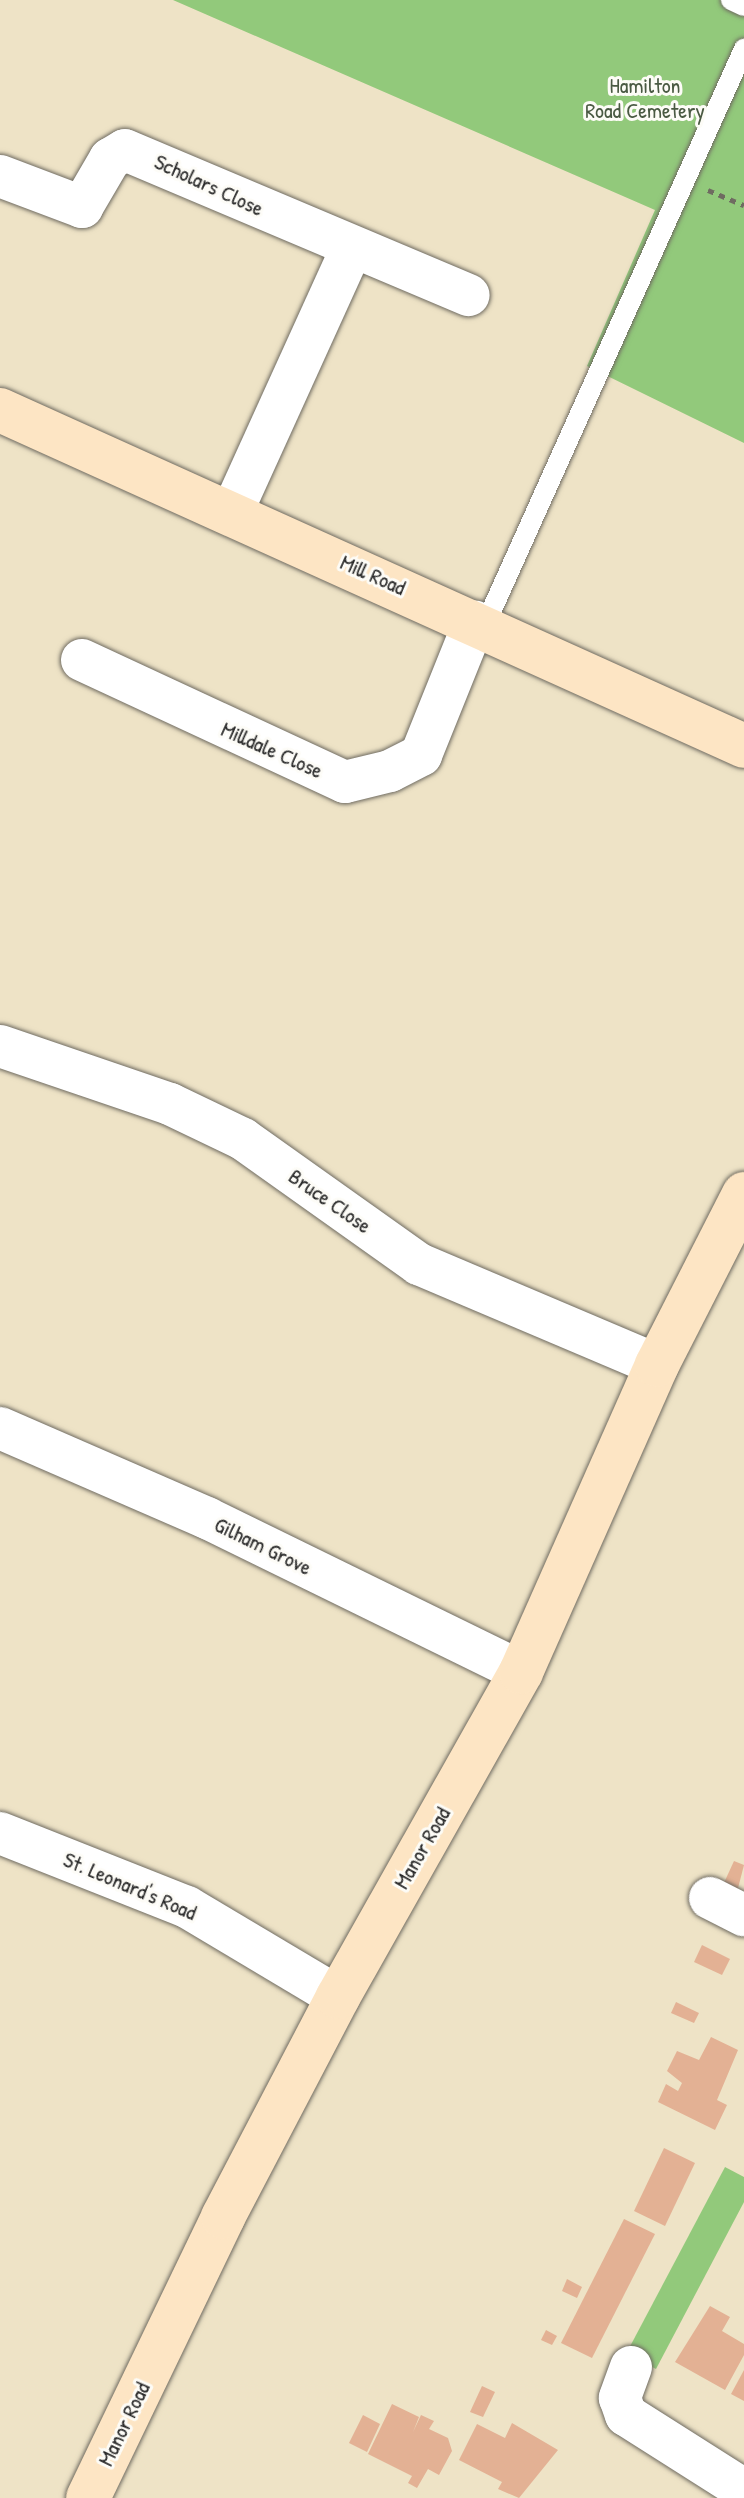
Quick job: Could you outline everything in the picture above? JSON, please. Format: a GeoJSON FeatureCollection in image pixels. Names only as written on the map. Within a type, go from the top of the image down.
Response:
{"type":"FeatureCollection","features":[{"type":"Feature","properties":{"kind":"main road","name":"Mill Road"},"geometry":{"type":"LineString","coordinates":[[0,410],[480,623],[744,746]]}},
{"type":"Feature","properties":{"kind":"main road","name":"Manor Road"},"geometry":{"type":"LineString","coordinates":[[88,2498],[223,2217],[338,1997],[521,1672],[657,1365],[744,1194]]}},
{"type":"Feature","properties":{"kind":"street","name":"Scholars Close"},"geometry":{"type":"LineString","coordinates":[[0,176],[82,207],[110,159],[125,150],[351,250],[469,295]]}},
{"type":"Feature","properties":{"kind":"street"},"geometry":{"type":"LineString","coordinates":[[232,512],[351,250]]}},
{"type":"Feature","properties":{"kind":"street","name":"Milldale Close"},"geometry":{"type":"LineString","coordinates":[[82,660],[345,782],[390,771],[421,755],[480,623]]}},
{"type":"Feature","properties":{"kind":"street","name":"Bruce Close"},"geometry":{"type":"LineString","coordinates":[[0,1046],[91,1074],[207,1121],[243,1139],[419,1264],[657,1365]]}},
{"type":"Feature","properties":{"kind":"street","name":"Gilham Grove"},"geometry":{"type":"LineString","coordinates":[[0,1428],[207,1518],[521,1672]]}},
{"type":"Feature","properties":{"kind":"street","name":"St. Leonard's Road"},"geometry":{"type":"LineString","coordinates":[[0,1833],[187,1907],[338,1997]]}},
{"type":"Feature","properties":{"kind":"street"},"geometry":{"type":"LineString","coordinates":[[631,2367],[620,2398],[626,2415],[700,2484],[744,2490]]}},
{"type":"Feature","properties":{"kind":"lane"},"geometry":{"type":"LineString","coordinates":[[731,0],[744,6]]}},
{"type":"Feature","properties":{"kind":"lane"},"geometry":{"type":"LineString","coordinates":[[480,623],[687,182],[744,49]]}},
{"type":"Feature","properties":{"kind":"path"},"geometry":{"type":"LineString","coordinates":[[687,182],[744,205]]}},
{"type":"Feature","properties":{"kind":"green space","name":"Hamilton Road Cemetery"},"geometry":{"type":"Polygon","coordinates":[[[173,0],[744,0],[744,443],[587,366],[655,210],[173,0]]]}},
{"type":"Feature","properties":{"kind":"green space"},"geometry":{"type":"Polygon","coordinates":[[[725,2167],[744,2177],[744,2202],[656,2369],[626,2354],[725,2167]]]}},
{"type":"Feature","properties":{"kind":"building"},"geometry":{"type":"Polygon","coordinates":[[[734,1861],[744,1865],[737,1892],[723,1885],[734,1861]]]}},
{"type":"Feature","properties":{"kind":"building"},"geometry":{"type":"Polygon","coordinates":[[[702,1945],[730,1959],[722,1975],[694,1962],[702,1945]]]}},
{"type":"Feature","properties":{"kind":"building"},"geometry":{"type":"Polygon","coordinates":[[[676,2002],[699,2013],[694,2023],[671,2013],[676,2002]]]}},
{"type":"Feature","properties":{"kind":"building"},"geometry":{"type":"Polygon","coordinates":[[[711,2037],[738,2050],[717,2100],[727,2105],[715,2130],[658,2102],[666,2084],[678,2091],[682,2083],[667,2071],[677,2051],[699,2060],[711,2037]]]}},
{"type":"Feature","properties":{"kind":"building"},"geometry":{"type":"Polygon","coordinates":[[[664,2148],[695,2163],[665,2226],[634,2211],[664,2148]]]}},
{"type":"Feature","properties":{"kind":"building"},"geometry":{"type":"Polygon","coordinates":[[[624,2219],[655,2234],[592,2358],[561,2343],[624,2219]]]}},
{"type":"Feature","properties":{"kind":"building"},"geometry":{"type":"Polygon","coordinates":[[[567,2279],[582,2287],[577,2298],[562,2291],[567,2279]]]}},
{"type":"Feature","properties":{"kind":"building"},"geometry":{"type":"Polygon","coordinates":[[[710,2306],[730,2317],[722,2331],[744,2344],[744,2355],[725,2390],[675,2362],[710,2306]]]}},
{"type":"Feature","properties":{"kind":"building"},"geometry":{"type":"Polygon","coordinates":[[[546,2330],[557,2336],[552,2345],[541,2340],[546,2330]]]}},
{"type":"Feature","properties":{"kind":"building"},"geometry":{"type":"Polygon","coordinates":[[[744,2370],[744,2401],[731,2394],[744,2370]]]}},
{"type":"Feature","properties":{"kind":"building"},"geometry":{"type":"Polygon","coordinates":[[[482,2386],[495,2392],[483,2417],[470,2412],[482,2386]]]}},
{"type":"Feature","properties":{"kind":"building"},"geometry":{"type":"Polygon","coordinates":[[[392,2404],[419,2417],[413,2432],[421,2415],[434,2421],[429,2429],[448,2438],[452,2451],[439,2475],[428,2469],[417,2488],[408,2483],[412,2476],[368,2454],[392,2404]]]}},
{"type":"Feature","properties":{"kind":"building"},"geometry":{"type":"Polygon","coordinates":[[[363,2415],[380,2424],[367,2452],[349,2443],[363,2415]]]}},
{"type":"Feature","properties":{"kind":"building"},"geometry":{"type":"Polygon","coordinates":[[[512,2423],[558,2450],[519,2498],[498,2489],[502,2482],[459,2460],[477,2424],[505,2438],[512,2423]]]}}]}
